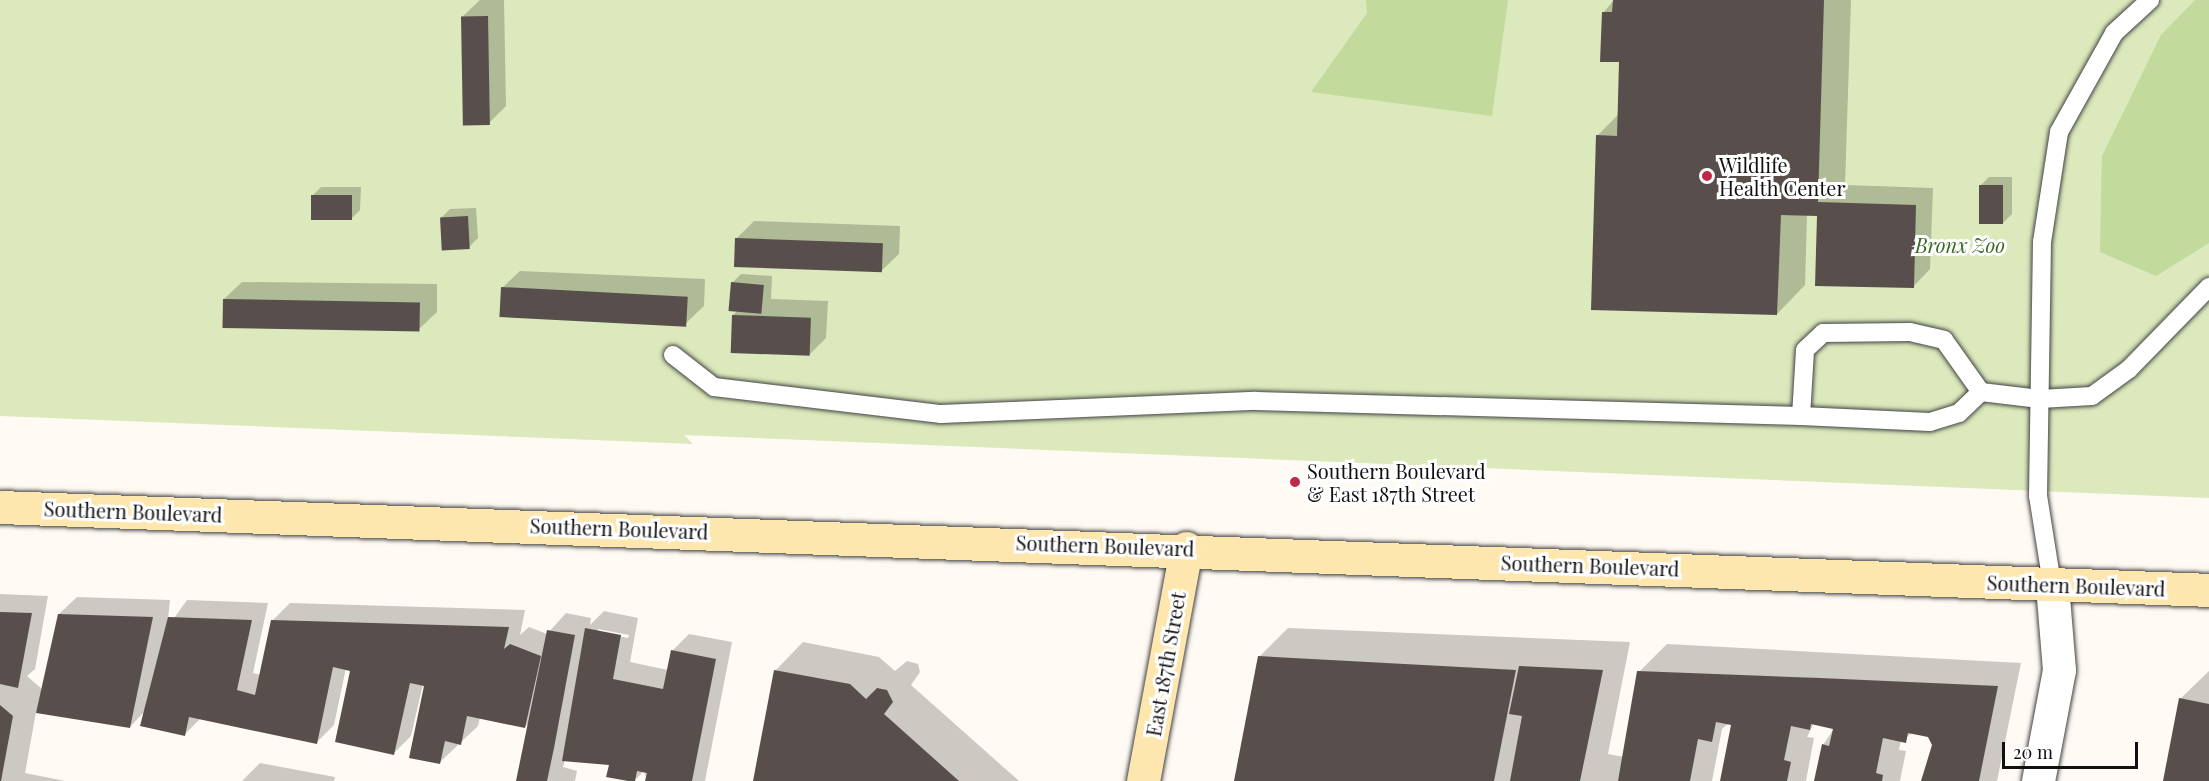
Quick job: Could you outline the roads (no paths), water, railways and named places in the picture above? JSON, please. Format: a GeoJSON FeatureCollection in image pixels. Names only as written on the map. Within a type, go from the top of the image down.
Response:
{"type":"FeatureCollection","features":[{"type":"Feature","properties":{"kind":"main road","name":"Southern Boulevard"},"geometry":{"type":"LineString","coordinates":[[0,507],[1186,548],[2209,590]]}},
{"type":"Feature","properties":{"kind":"main road","name":"East 187th Street"},"geometry":{"type":"LineString","coordinates":[[1143,781],[1186,548]]}},
{"type":"Feature","properties":{"kind":"street"},"geometry":{"type":"LineString","coordinates":[[2038,781],[2059,670],[2052,584]]}},
{"type":"Feature","properties":{"kind":"lane"},"geometry":{"type":"LineString","coordinates":[[2052,584],[2038,496],[2042,242],[2059,132],[2114,33],[2150,0]]}},
{"type":"Feature","properties":{"kind":"lane"},"geometry":{"type":"LineString","coordinates":[[1801,416],[1805,350],[1823,333],[1910,333],[1944,340],[1981,392],[2040,399],[2092,396],[2129,369],[2209,287]]}},
{"type":"Feature","properties":{"kind":"lane"},"geometry":{"type":"LineString","coordinates":[[673,355],[714,387],[940,414],[1256,401],[1801,416],[1930,422],[1959,413],[1981,392]]}},
{"type":"Feature","properties":{"kind":"place","name":"Wildlife Health Center"},"geometry":{"type":"Point","coordinates":[1707,176]}},
{"type":"Feature","properties":{"kind":"place","name":"Southern Boulevard & East 187th Street"},"geometry":{"type":"Point","coordinates":[1295,482]}},
{"type":"Feature","properties":{"kind":"park label","name":"Bronx Zoo"},"geometry":{"type":"Point","coordinates":[1960,244]}}]}
